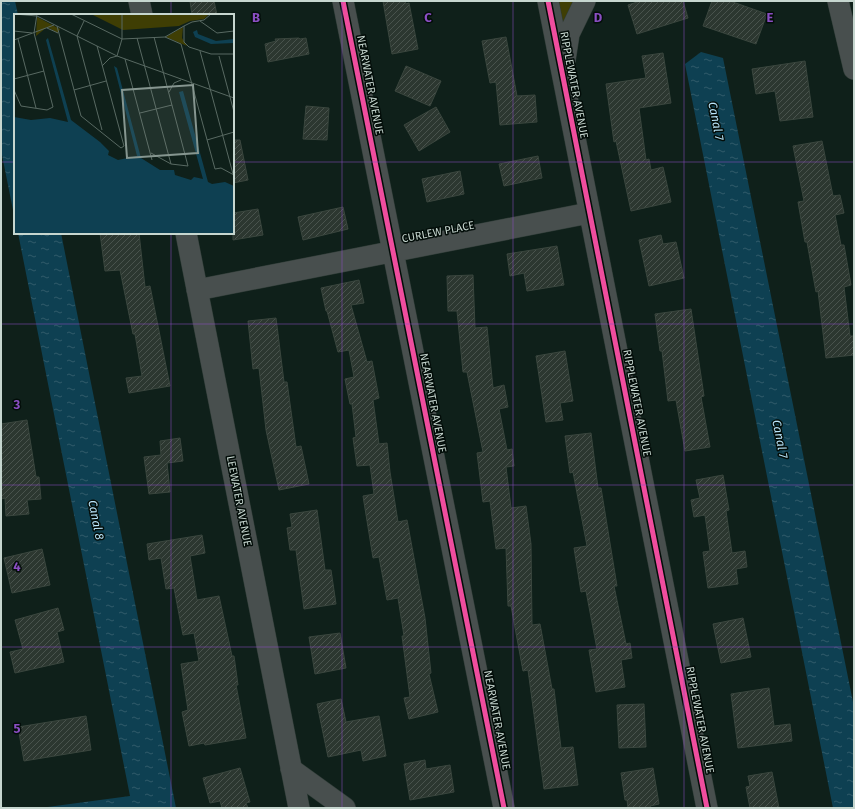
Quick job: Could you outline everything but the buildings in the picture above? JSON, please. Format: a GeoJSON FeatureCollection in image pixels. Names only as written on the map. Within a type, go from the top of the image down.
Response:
{"type":"FeatureCollection","features":[{"type":"Feature","properties":{"kind":"street"},"geometry":{"type":"LineString","coordinates":[[139,1],[142,14]]}},
{"type":"Feature","properties":{"kind":"street","name":"NEARWATER AVENUE"},"geometry":{"type":"LineString","coordinates":[[343,1],[504,808]]}},
{"type":"Feature","properties":{"kind":"street","name":"RIPPLEWATER AVENUE"},"geometry":{"type":"LineString","coordinates":[[548,1],[707,808]]}},
{"type":"Feature","properties":{"kind":"street","name":"RIPPLEWATER AVENUE"},"geometry":{"type":"LineString","coordinates":[[562,77],[569,34],[585,1]]}},
{"type":"Feature","properties":{"kind":"street"},"geometry":{"type":"LineString","coordinates":[[838,1],[851,33],[854,69]]}},
{"type":"Feature","properties":{"kind":"street","name":"CURLEW PLACE"},"geometry":{"type":"LineString","coordinates":[[197,290],[589,213]]}},
{"type":"Feature","properties":{"kind":"street","name":"LEEWATER AVENUE"},"geometry":{"type":"LineString","coordinates":[[186,234],[299,808]]}},
{"type":"Feature","properties":{"kind":"street"},"geometry":{"type":"LineString","coordinates":[[291,769],[345,808]]}},
{"type":"Feature","properties":{"kind":"shaded area"},"geometry":{"type":"Polygon","coordinates":[[[551,1],[582,1],[566,29],[551,1]]]}},
{"type":"Feature","properties":{"kind":"water"},"geometry":{"type":"Polygon","coordinates":[[[1,1],[15,1],[18,14],[14,14],[14,215],[1,150],[1,1]]]}},
{"type":"Feature","properties":{"kind":"water","name":"Canal 7"},"geometry":{"type":"Polygon","coordinates":[[[701,52],[723,58],[854,707],[854,808],[833,808],[685,64],[701,52]]]}},
{"type":"Feature","properties":{"kind":"water","name":"Canal 8"},"geometry":{"type":"Polygon","coordinates":[[[18,234],[61,234],[176,808],[40,808],[130,796],[18,234]]]}},
{"type":"Feature","properties":{"kind":"cycle path"},"geometry":{"type":"LineString","coordinates":[[343,1],[504,808]]}},
{"type":"Feature","properties":{"kind":"cycle path"},"geometry":{"type":"LineString","coordinates":[[548,1],[707,808]]}}]}
